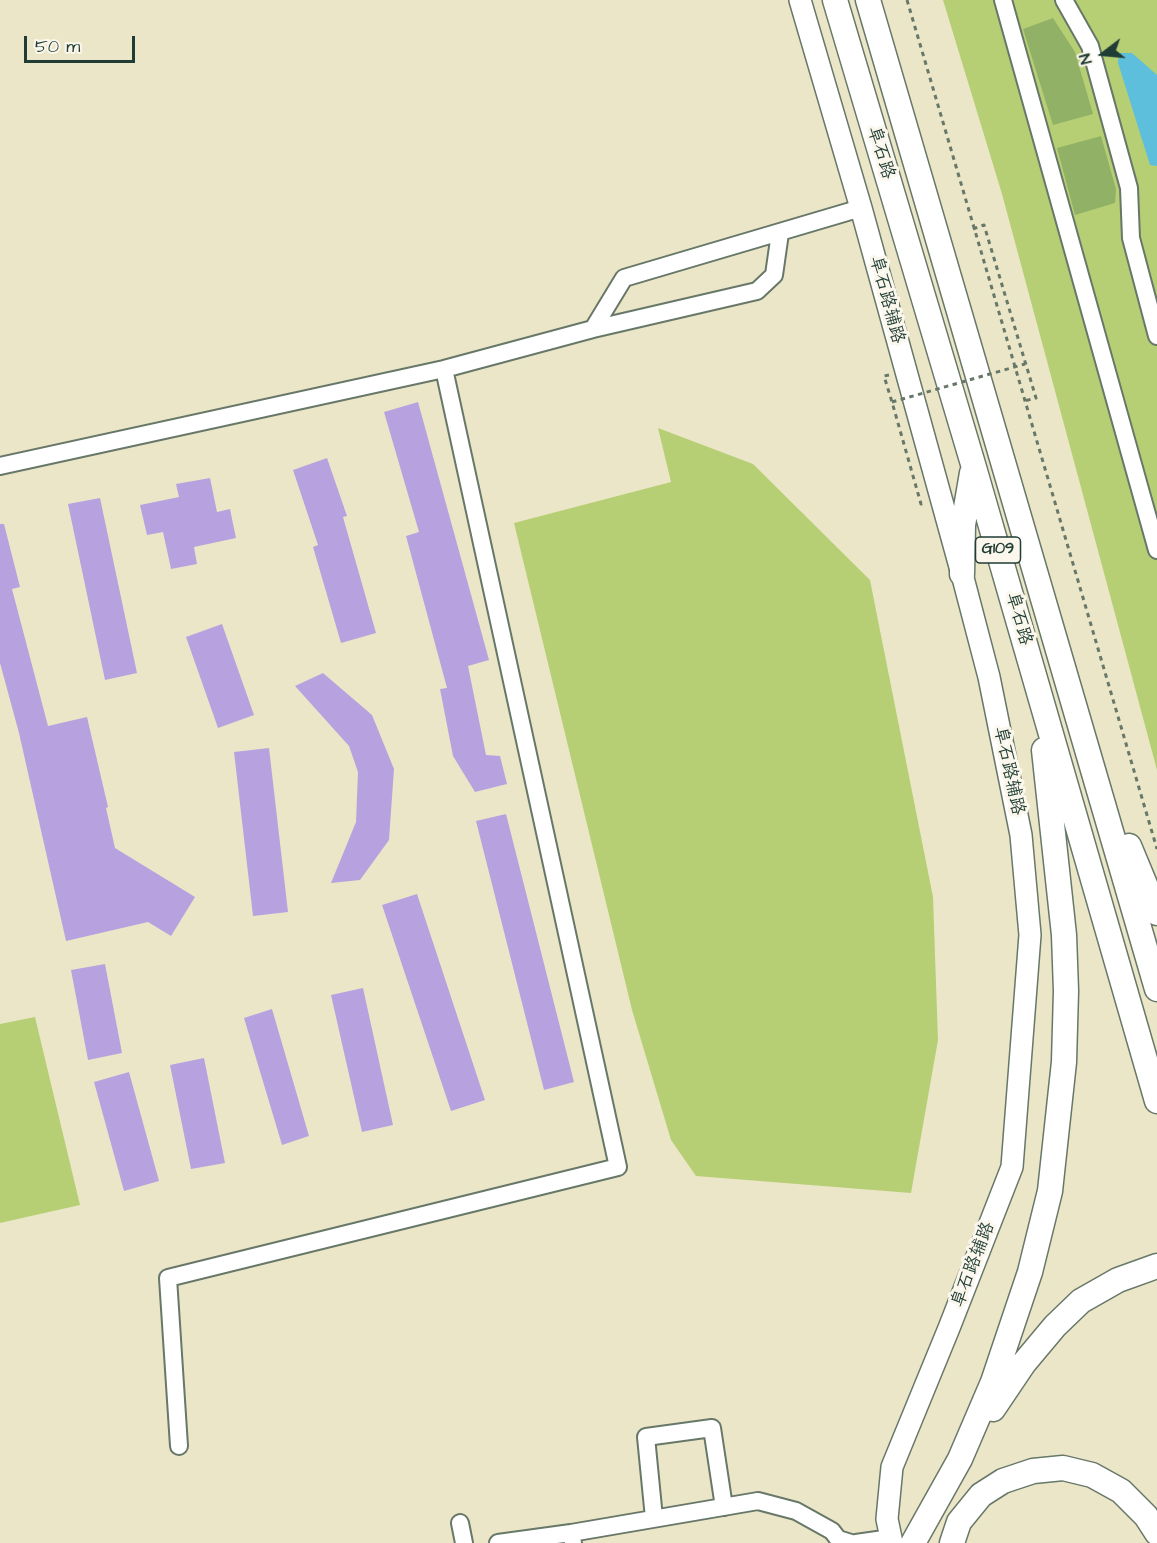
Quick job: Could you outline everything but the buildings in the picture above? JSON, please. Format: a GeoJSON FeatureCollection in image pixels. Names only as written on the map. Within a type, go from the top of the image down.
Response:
{"type":"FeatureCollection","features":[{"type":"Feature","properties":{"kind":"highway","name":"阜石路"},"geometry":{"type":"LineString","coordinates":[[835,0],[973,464],[1157,1101]]}},
{"type":"Feature","properties":{"kind":"highway","name":"阜石路"},"geometry":{"type":"LineString","coordinates":[[871,8],[1157,989]]}},
{"type":"Feature","properties":{"kind":"highway"},"geometry":{"type":"LineString","coordinates":[[962,574],[963,525],[973,464]]}},
{"type":"Feature","properties":{"kind":"highway"},"geometry":{"type":"LineString","coordinates":[[960,1459],[993,1382],[1030,1272],[1050,1191],[1058,1128],[1064,1062],[1066,991],[1064,935],[1036,682]]}},
{"type":"Feature","properties":{"kind":"highway"},"geometry":{"type":"LineString","coordinates":[[1083,735],[1157,913]]}},
{"type":"Feature","properties":{"kind":"highway"},"geometry":{"type":"LineString","coordinates":[[905,1538],[1024,1363],[1055,1326],[1081,1301],[1118,1280],[1157,1266]]}},
{"type":"Feature","properties":{"kind":"highway"},"geometry":{"type":"LineString","coordinates":[[952,1543],[959,1522],[981,1495],[1003,1481],[1033,1471],[1063,1468],[1092,1475],[1121,1491],[1146,1516],[1157,1533]]}},
{"type":"Feature","properties":{"kind":"main road","name":"阜石路辅路"},"geometry":{"type":"LineString","coordinates":[[800,0],[861,208],[962,574],[988,677],[1021,835],[1030,935],[1012,1167],[892,1467],[887,1519],[905,1538]]}},
{"type":"Feature","properties":{"kind":"street"},"geometry":{"type":"LineString","coordinates":[[1003,0],[1157,550]]}},
{"type":"Feature","properties":{"kind":"street"},"geometry":{"type":"LineString","coordinates":[[1064,0],[1090,46],[1129,188],[1131,238],[1157,336]]}},
{"type":"Feature","properties":{"kind":"street"},"geometry":{"type":"LineString","coordinates":[[593,329],[624,278],[861,208]]}},
{"type":"Feature","properties":{"kind":"street"},"geometry":{"type":"LineString","coordinates":[[0,466],[444,369],[593,329],[757,291],[774,275],[780,233]]}},
{"type":"Feature","properties":{"kind":"street"},"geometry":{"type":"LineString","coordinates":[[179,1446],[168,1278],[618,1167],[444,369]]}},
{"type":"Feature","properties":{"kind":"street"},"geometry":{"type":"LineString","coordinates":[[654,1518],[646,1437],[712,1428],[724,1507]]}},
{"type":"Feature","properties":{"kind":"street"},"geometry":{"type":"LineString","coordinates":[[498,1543],[572,1538],[654,1518],[758,1501],[796,1511],[831,1531],[838,1539],[851,1543]]}},
{"type":"Feature","properties":{"kind":"street"},"geometry":{"type":"LineString","coordinates":[[460,1523],[465,1543]]}},
{"type":"Feature","properties":{"kind":"street"},"geometry":{"type":"LineString","coordinates":[[856,1543],[905,1538]]}},
{"type":"Feature","properties":{"kind":"path"},"geometry":{"type":"LineString","coordinates":[[907,0],[1157,849]]}},
{"type":"Feature","properties":{"kind":"path"},"geometry":{"type":"LineString","coordinates":[[973,229],[984,225],[1036,398],[1024,401]]}},
{"type":"Feature","properties":{"kind":"path"},"geometry":{"type":"LineString","coordinates":[[892,402],[1025,364]]}},
{"type":"Feature","properties":{"kind":"path"},"geometry":{"type":"LineString","coordinates":[[884,376],[921,504]]}},
{"type":"Feature","properties":{"kind":"green space"},"geometry":{"type":"Polygon","coordinates":[[[943,0],[1157,0],[1157,770],[1002,194],[943,0]]]}},
{"type":"Feature","properties":{"kind":"green space"},"geometry":{"type":"Polygon","coordinates":[[[1053,18],[1075,52],[1093,114],[1053,125],[1023,29],[1053,18]]]}},
{"type":"Feature","properties":{"kind":"green space"},"geometry":{"type":"Polygon","coordinates":[[[1101,136],[1116,189],[1115,203],[1075,215],[1057,148],[1101,136]]]}},
{"type":"Feature","properties":{"kind":"green space"},"geometry":{"type":"Polygon","coordinates":[[[658,428],[753,464],[870,580],[933,897],[938,1040],[911,1193],[696,1176],[671,1140],[632,1010],[514,523],[671,482],[658,428]]]}},
{"type":"Feature","properties":{"kind":"green space"},"geometry":{"type":"Polygon","coordinates":[[[35,1017],[80,1205],[0,1223],[0,1024],[35,1017]]]}},
{"type":"Feature","properties":{"kind":"water"},"geometry":{"type":"Polygon","coordinates":[[[1119,53],[1132,53],[1157,75],[1157,166],[1150,165],[1118,63],[1119,53]]]}}]}
